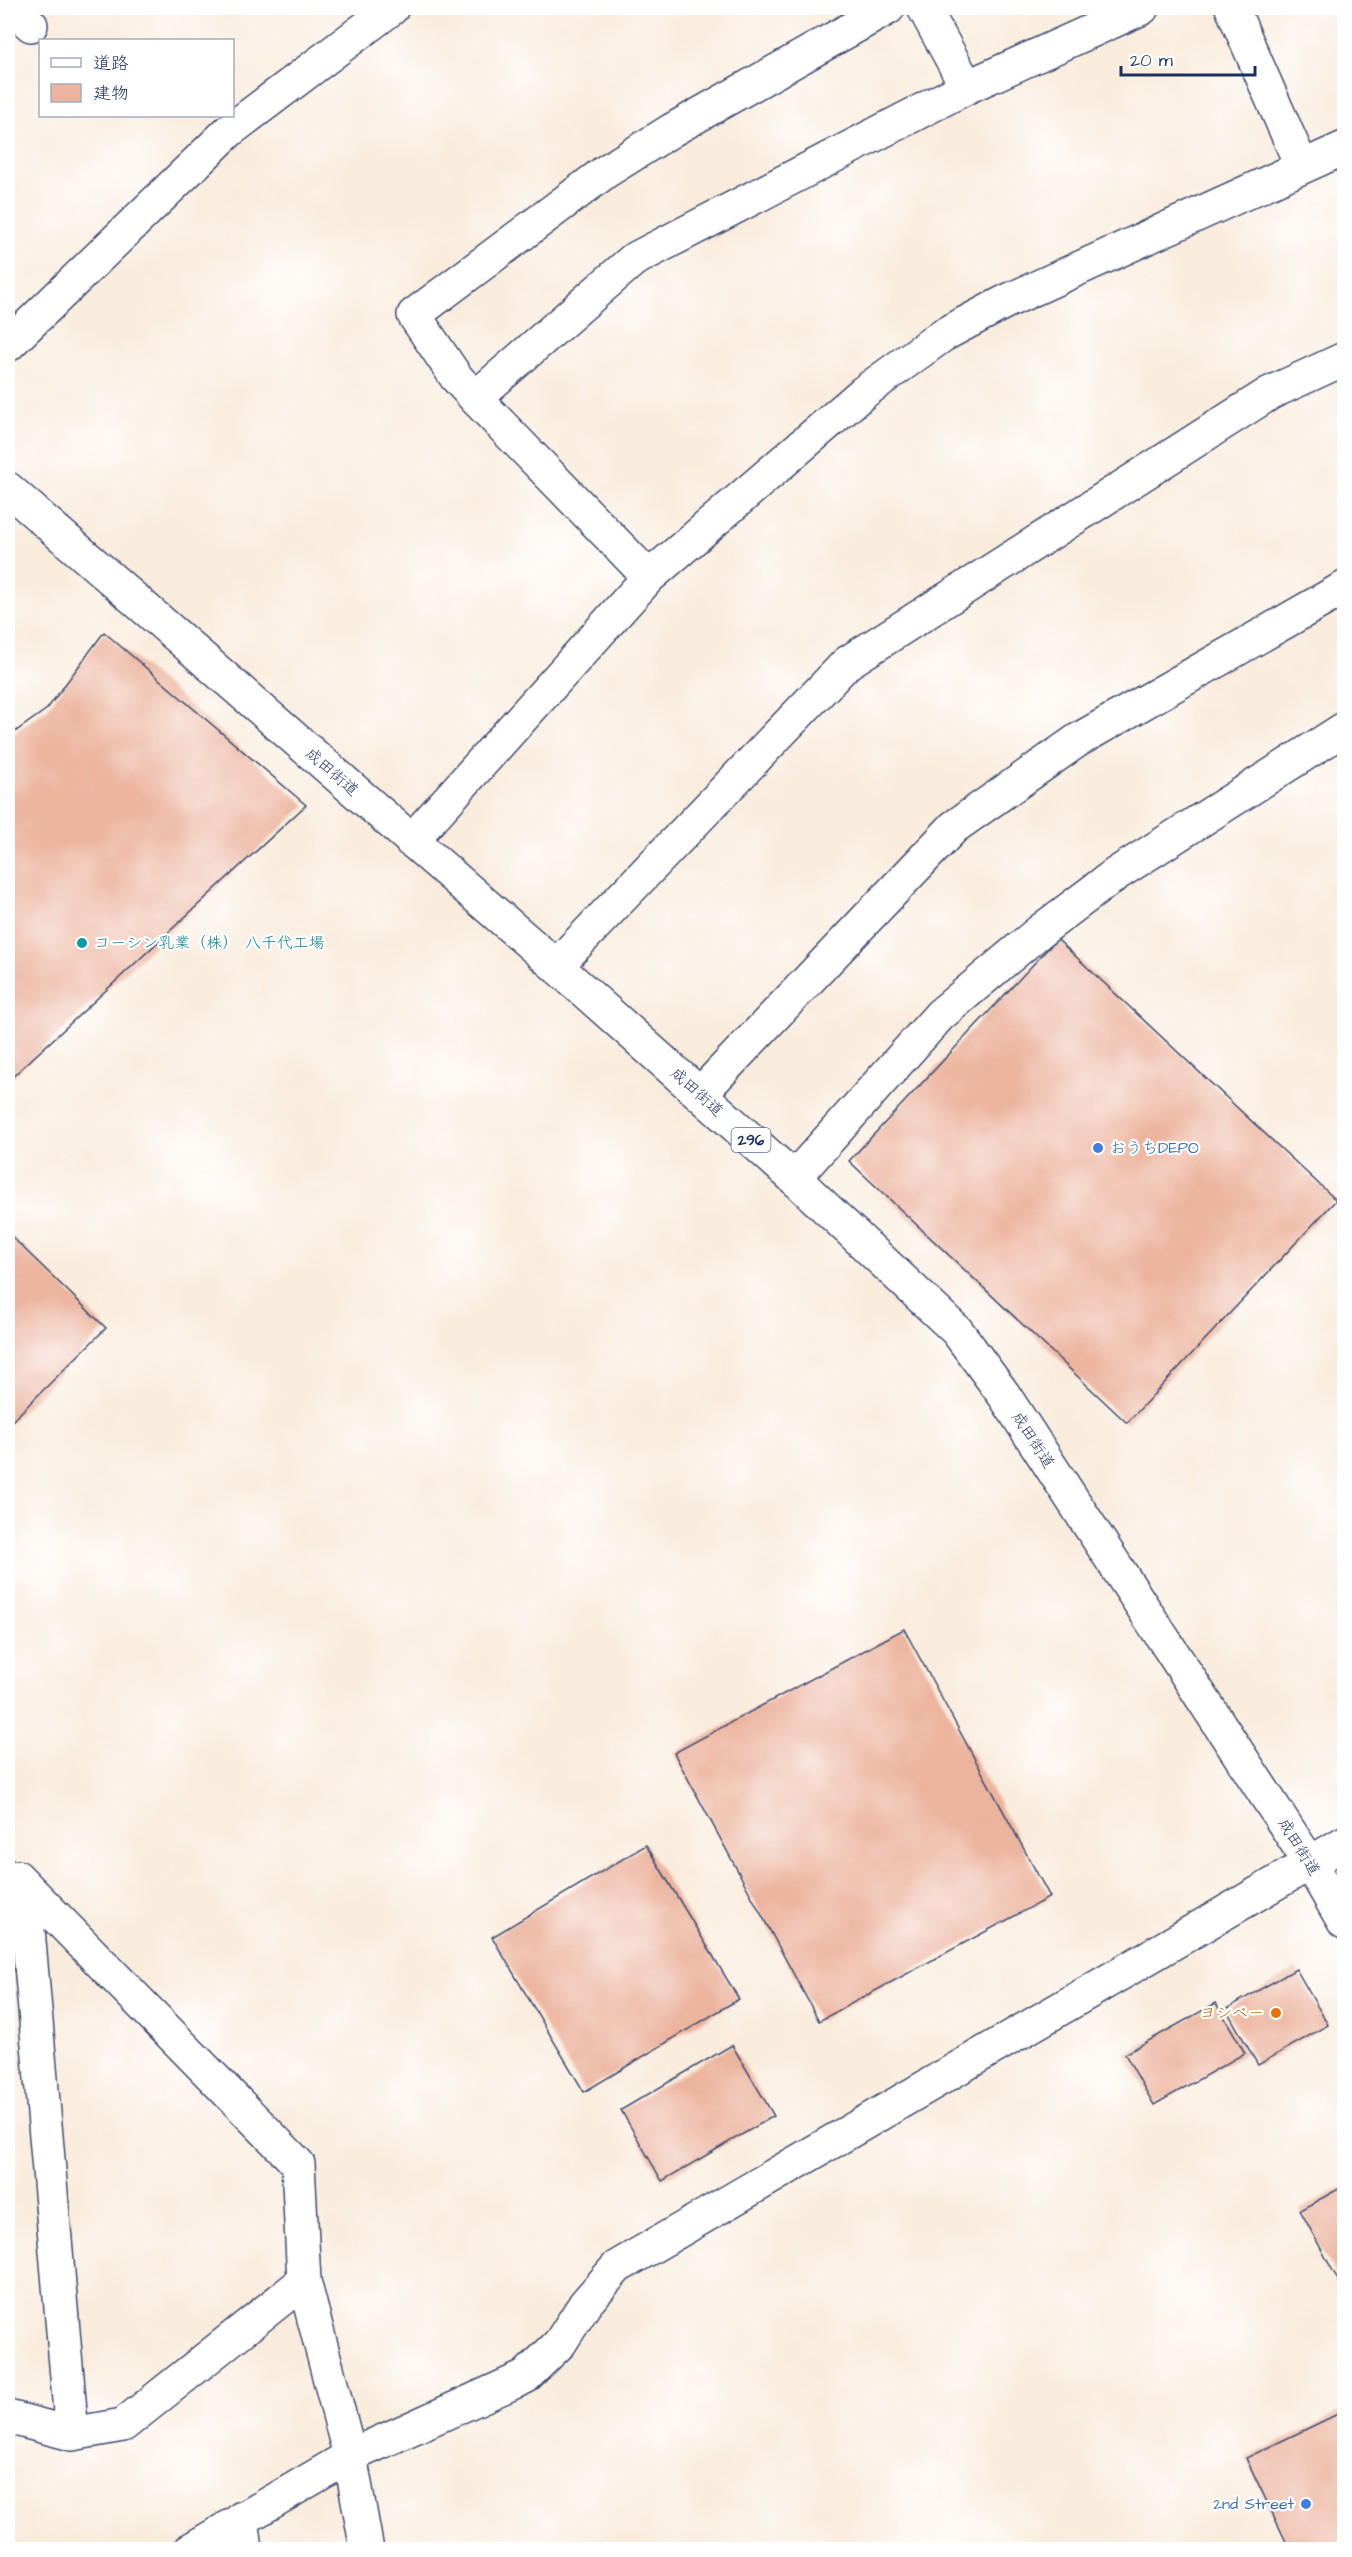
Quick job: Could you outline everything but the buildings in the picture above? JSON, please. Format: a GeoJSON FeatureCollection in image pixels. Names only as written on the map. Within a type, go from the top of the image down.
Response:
{"type":"FeatureCollection","features":[{"type":"Feature","properties":{"kind":"main road"},"geometry":{"type":"LineString","coordinates":[[8,345],[228,131],[392,8]]}},
{"type":"Feature","properties":{"kind":"main road"},"geometry":{"type":"LineString","coordinates":[[649,577],[456,377],[414,315],[605,172],[693,118],[888,8]]}},
{"type":"Feature","properties":{"kind":"main road"},"geometry":{"type":"LineString","coordinates":[[924,8],[967,87]]}},
{"type":"Feature","properties":{"kind":"main road"},"geometry":{"type":"LineString","coordinates":[[475,398],[633,260],[967,87],[1142,8]]}},
{"type":"Feature","properties":{"kind":"main road"},"geometry":{"type":"LineString","coordinates":[[1232,8],[1302,167]]}},
{"type":"Feature","properties":{"kind":"main road"},"geometry":{"type":"LineString","coordinates":[[411,841],[649,577],[864,392],[942,335],[1005,302],[1344,148]]}},
{"type":"Feature","properties":{"kind":"main road"},"geometry":{"type":"LineString","coordinates":[[556,966],[847,663],[1270,393],[1344,358]]}},
{"type":"Feature","properties":{"kind":"main road","name":"成田街道"},"geometry":{"type":"LineString","coordinates":[[8,489],[556,966],[794,1178],[957,1331],[1004,1395],[1310,1863],[1344,1922]]}},
{"type":"Feature","properties":{"kind":"main road"},"geometry":{"type":"LineString","coordinates":[[700,1094],[954,827],[1077,740],[1344,588]]}},
{"type":"Feature","properties":{"kind":"main road"},"geometry":{"type":"LineString","coordinates":[[794,1178],[940,1015],[1039,932],[1116,874],[1344,729]]}},
{"type":"Feature","properties":{"kind":"main road"},"geometry":{"type":"LineString","coordinates":[[190,2550],[244,2534],[350,2456],[525,2377],[560,2343],[585,2304],[617,2267],[1344,1843]]}},
{"type":"Feature","properties":{"kind":"main road"},"geometry":{"type":"LineString","coordinates":[[16,1876],[298,2164],[304,2281],[350,2456],[367,2550]]}},
{"type":"Feature","properties":{"kind":"main road"},"geometry":{"type":"LineString","coordinates":[[16,1876],[72,2434]]}},
{"type":"Feature","properties":{"kind":"main road"},"geometry":{"type":"LineString","coordinates":[[8,2417],[72,2434],[123,2425],[304,2281]]}},
{"type":"Feature","properties":{"kind":"place","name":"コーシン乳業（株） 八千代工場"},"geometry":{"type":"Point","coordinates":[82,943]}},
{"type":"Feature","properties":{"kind":"place","name":"おうちDEPO"},"geometry":{"type":"Point","coordinates":[1098,1148]}},
{"type":"Feature","properties":{"kind":"place","name":"ヨシベー"},"geometry":{"type":"Point","coordinates":[1276,2013]}},
{"type":"Feature","properties":{"kind":"place","name":"2nd Street"},"geometry":{"type":"Point","coordinates":[1306,2504]}}]}
